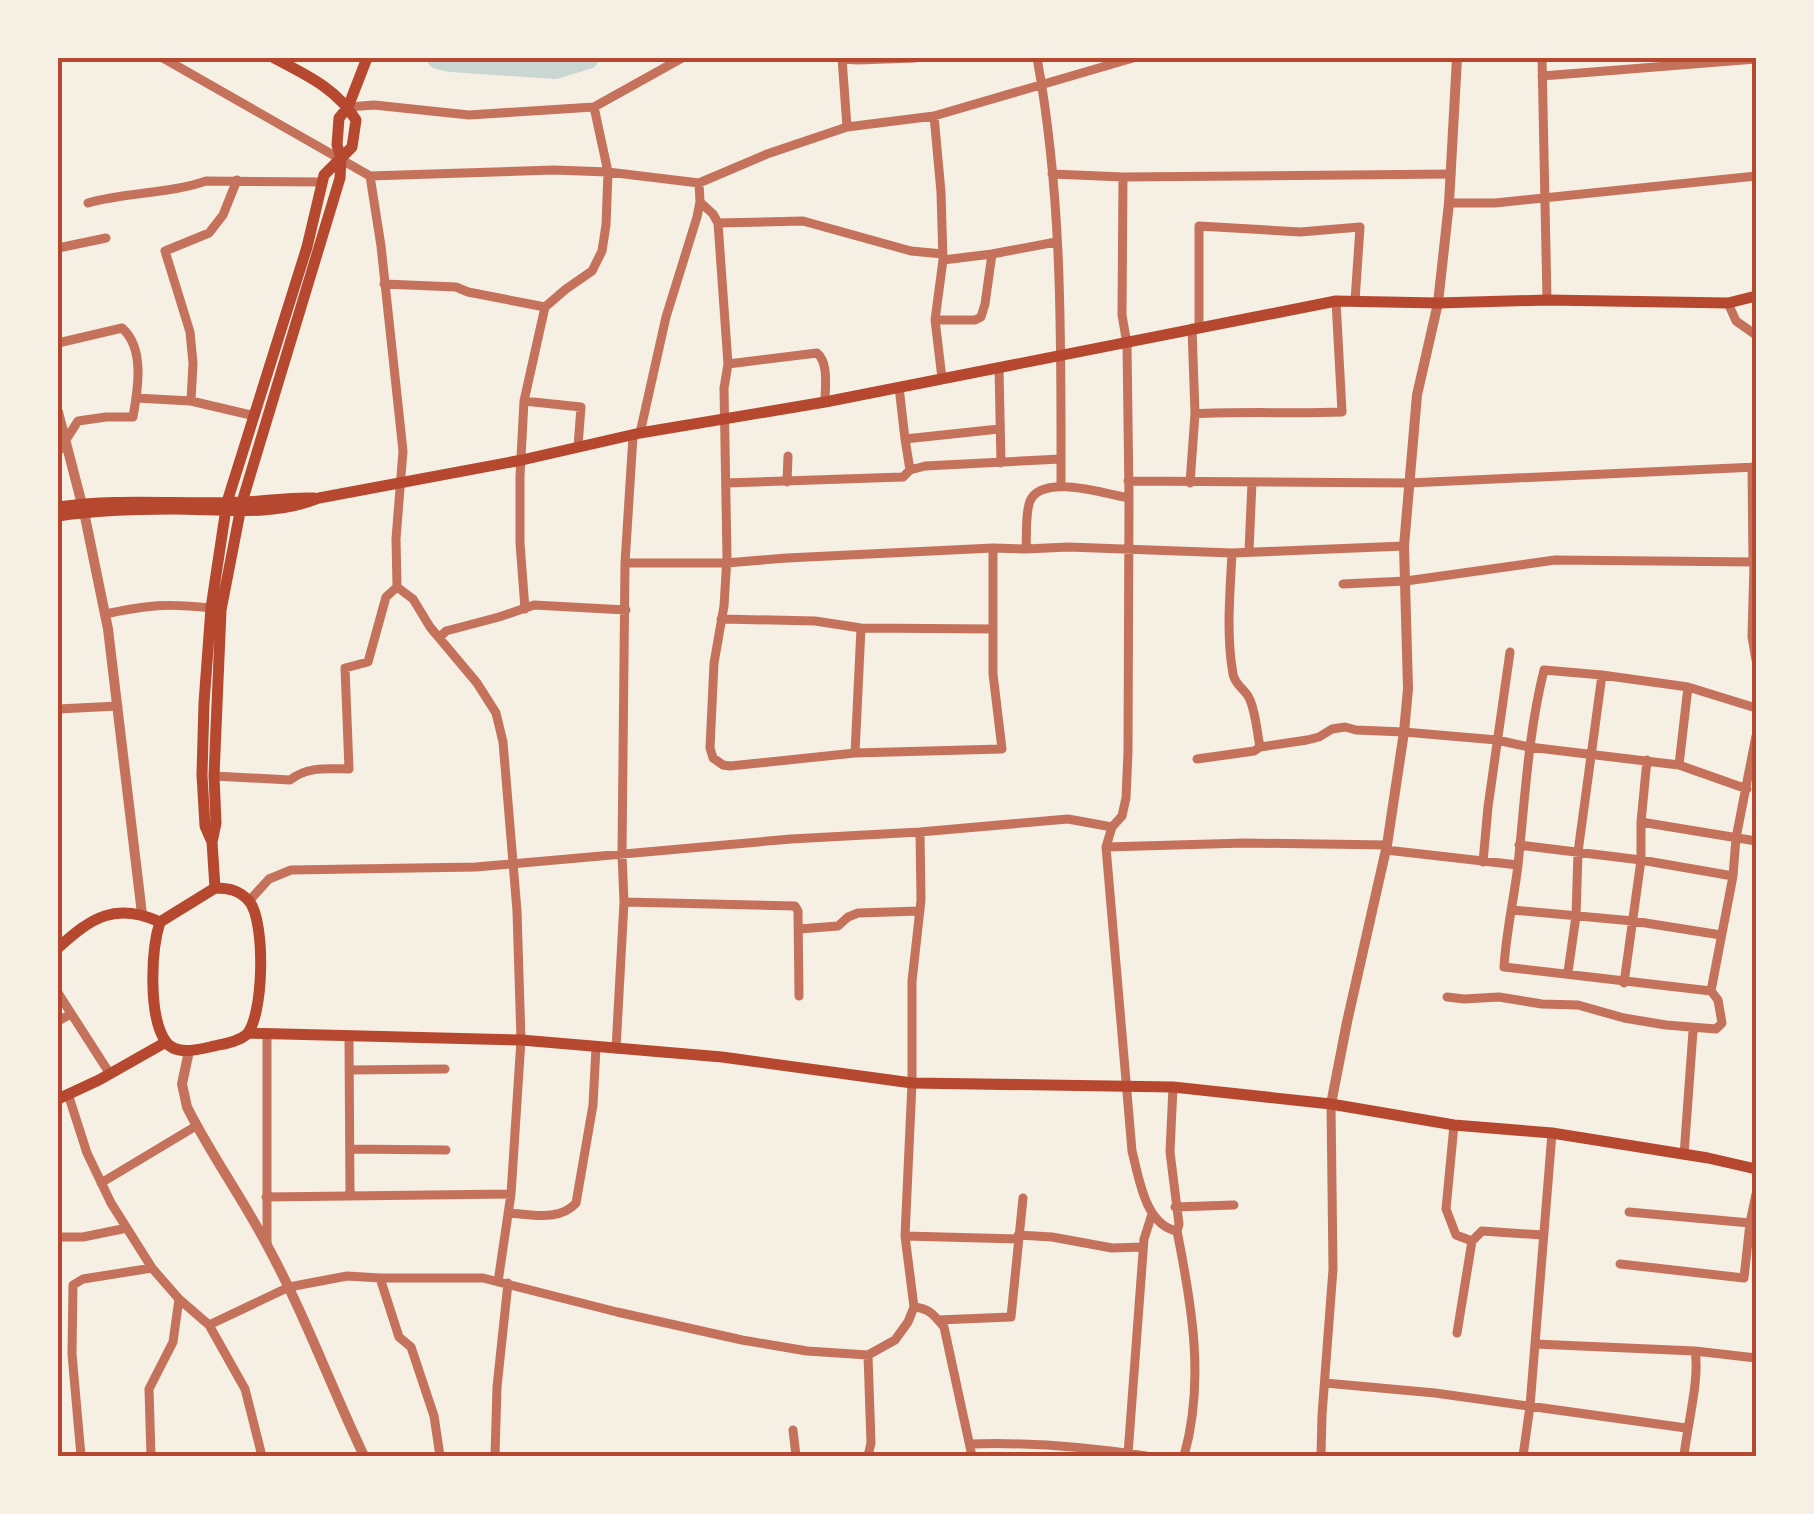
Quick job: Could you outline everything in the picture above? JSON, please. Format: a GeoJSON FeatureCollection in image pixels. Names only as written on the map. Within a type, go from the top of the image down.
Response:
{"type":"FeatureCollection","features":[{"type":"Feature","properties":{"kind":"main road"},"geometry":{"type":"LineString","coordinates":[[212,842],[205,826],[202,774],[204,703],[211,608],[227,507],[307,247],[324,176],[352,147],[355,135],[356,120],[348,106],[327,86],[274,58]]}},
{"type":"Feature","properties":{"kind":"main road"},"geometry":{"type":"LineString","coordinates":[[348,106],[365,62]]}},
{"type":"Feature","properties":{"kind":"main road"},"geometry":{"type":"LineString","coordinates":[[215,888],[212,842],[216,823],[214,776],[221,610],[241,508],[340,178],[341,158]]}},
{"type":"Feature","properties":{"kind":"main road"},"geometry":{"type":"LineString","coordinates":[[58,507],[300,506],[318,498],[636,434],[825,402],[1336,300],[1728,302],[1756,296]]}},
{"type":"Feature","properties":{"kind":"main road"},"geometry":{"type":"LineString","coordinates":[[58,516],[83,508]]}},
{"type":"Feature","properties":{"kind":"main road"},"geometry":{"type":"LineString","coordinates":[[249,1033],[256,1014],[260,954],[256,914],[249,901],[233,889],[215,888],[160,922],[153,953],[155,1005],[166,1042],[174,1048],[189,1051],[232,1042],[249,1033],[521,1040],[722,1057],[912,1083],[1173,1087],[1331,1104],[1454,1125],[1552,1133],[1756,1169]]}},
{"type":"Feature","properties":{"kind":"main road"},"geometry":{"type":"LineString","coordinates":[[58,948],[82,926],[108,913],[142,914],[160,922]]}},
{"type":"Feature","properties":{"kind":"main road"},"geometry":{"type":"LineString","coordinates":[[63,1096],[166,1042]]}},
{"type":"Feature","properties":{"kind":"street"},"geometry":{"type":"LineString","coordinates":[[164,58],[370,176],[554,170],[699,183],[767,154],[847,127],[934,116],[1133,58]]}},
{"type":"Feature","properties":{"kind":"street"},"geometry":{"type":"LineString","coordinates":[[348,106],[469,115],[594,107],[682,58]]}},
{"type":"Feature","properties":{"kind":"street"},"geometry":{"type":"LineString","coordinates":[[847,127],[842,58],[915,58]]}},
{"type":"Feature","properties":{"kind":"street"},"geometry":{"type":"LineString","coordinates":[[1037,58],[1052,174],[1056,242],[1061,354],[1060,485]]}},
{"type":"Feature","properties":{"kind":"street"},"geometry":{"type":"LineString","coordinates":[[1321,1456],[1333,1268],[1331,1104],[1387,848],[1404,732],[1408,688],[1404,546],[1417,395],[1438,303],[1451,174],[1456,58]]}},
{"type":"Feature","properties":{"kind":"street"},"geometry":{"type":"LineString","coordinates":[[1542,58],[1547,300]]}},
{"type":"Feature","properties":{"kind":"street"},"geometry":{"type":"LineString","coordinates":[[1542,76],[1756,60]]}},
{"type":"Feature","properties":{"kind":"street"},"geometry":{"type":"LineString","coordinates":[[524,609],[520,543],[524,401],[545,308],[592,271],[602,251],[608,172],[594,107]]}},
{"type":"Feature","properties":{"kind":"street"},"geometry":{"type":"LineString","coordinates":[[934,116],[943,257],[935,320],[942,378]]}},
{"type":"Feature","properties":{"kind":"street"},"geometry":{"type":"LineString","coordinates":[[1052,174],[1123,178],[1451,174]]}},
{"type":"Feature","properties":{"kind":"street"},"geometry":{"type":"LineString","coordinates":[[214,776],[290,780],[310,769],[349,769],[344,668],[368,662],[386,597],[397,587],[396,540],[403,452],[382,246],[370,176]]}},
{"type":"Feature","properties":{"kind":"street"},"geometry":{"type":"LineString","coordinates":[[1448,203],[1495,203],[1756,176]]}},
{"type":"Feature","properties":{"kind":"street"},"geometry":{"type":"LineString","coordinates":[[1123,178],[1122,316],[1127,344],[1130,549],[1126,798],[1106,848],[1132,1151],[1152,1214],[1165,1229],[1177,1231]]}},
{"type":"Feature","properties":{"kind":"street"},"geometry":{"type":"LineString","coordinates":[[191,401],[190,332],[166,251],[209,233],[223,214],[237,180]]}},
{"type":"Feature","properties":{"kind":"street"},"geometry":{"type":"LineString","coordinates":[[88,203],[206,181],[322,182]]}},
{"type":"Feature","properties":{"kind":"street"},"geometry":{"type":"LineString","coordinates":[[616,1048],[624,902],[625,563],[636,434],[700,202],[699,183]]}},
{"type":"Feature","properties":{"kind":"street"},"geometry":{"type":"LineString","coordinates":[[700,202],[718,223],[728,364],[724,388],[726,564],[714,663],[712,758],[730,766],[854,753],[1002,749],[993,674],[993,548]]}},
{"type":"Feature","properties":{"kind":"street"},"geometry":{"type":"LineString","coordinates":[[718,223],[803,221],[943,257],[992,254],[1056,242]]}},
{"type":"Feature","properties":{"kind":"street"},"geometry":{"type":"LineString","coordinates":[[1190,483],[1199,226],[1300,232],[1360,227],[1355,301]]}},
{"type":"Feature","properties":{"kind":"street"},"geometry":{"type":"LineString","coordinates":[[58,248],[106,238]]}},
{"type":"Feature","properties":{"kind":"street"},"geometry":{"type":"LineString","coordinates":[[935,320],[980,317],[986,304],[992,254]]}},
{"type":"Feature","properties":{"kind":"street"},"geometry":{"type":"LineString","coordinates":[[384,284],[456,287],[545,308]]}},
{"type":"Feature","properties":{"kind":"street"},"geometry":{"type":"LineString","coordinates":[[1194,414],[1342,412],[1336,300]]}},
{"type":"Feature","properties":{"kind":"street"},"geometry":{"type":"LineString","coordinates":[[1728,302],[1736,321],[1756,335]]}},
{"type":"Feature","properties":{"kind":"street"},"geometry":{"type":"LineString","coordinates":[[58,342],[122,328],[131,335],[137,352],[133,417],[78,421],[58,452]]}},
{"type":"Feature","properties":{"kind":"street"},"geometry":{"type":"LineString","coordinates":[[728,364],[816,353],[824,364],[825,402]]}},
{"type":"Feature","properties":{"kind":"street"},"geometry":{"type":"LineString","coordinates":[[999,368],[1001,463]]}},
{"type":"Feature","properties":{"kind":"street"},"geometry":{"type":"LineString","coordinates":[[899,387],[910,470]]}},
{"type":"Feature","properties":{"kind":"street"},"geometry":{"type":"LineString","coordinates":[[136,398],[191,401],[256,416]]}},
{"type":"Feature","properties":{"kind":"street"},"geometry":{"type":"LineString","coordinates":[[524,401],[581,407],[578,446]]}},
{"type":"Feature","properties":{"kind":"street"},"geometry":{"type":"LineString","coordinates":[[58,412],[105,614],[142,914]]}},
{"type":"Feature","properties":{"kind":"street"},"geometry":{"type":"LineString","coordinates":[[905,439],[999,429]]}},
{"type":"Feature","properties":{"kind":"street"},"geometry":{"type":"LineString","coordinates":[[787,482],[788,456]]}},
{"type":"Feature","properties":{"kind":"street"},"geometry":{"type":"LineString","coordinates":[[726,484],[904,477],[910,470],[925,466],[1061,459]]}},
{"type":"Feature","properties":{"kind":"street"},"geometry":{"type":"LineString","coordinates":[[1128,482],[1409,483],[1754,467],[1752,637],[1756,660]]}},
{"type":"Feature","properties":{"kind":"street"},"geometry":{"type":"LineString","coordinates":[[1250,551],[1252,482]]}},
{"type":"Feature","properties":{"kind":"street"},"geometry":{"type":"LineString","coordinates":[[1026,549],[1029,503],[1037,491],[1060,485],[1129,498]]}},
{"type":"Feature","properties":{"kind":"street"},"geometry":{"type":"LineString","coordinates":[[625,563],[726,564],[993,548],[1232,553],[1404,546]]}},
{"type":"Feature","properties":{"kind":"street"},"geometry":{"type":"LineString","coordinates":[[1232,553],[1233,678],[1251,702],[1260,747]]}},
{"type":"Feature","properties":{"kind":"street"},"geometry":{"type":"LineString","coordinates":[[1342,584],[1406,581],[1554,560],[1755,562]]}},
{"type":"Feature","properties":{"kind":"street"},"geometry":{"type":"LineString","coordinates":[[397,587],[413,600],[477,682],[496,713],[508,778],[520,950],[521,1040],[495,1456]]}},
{"type":"Feature","properties":{"kind":"street"},"geometry":{"type":"LineString","coordinates":[[105,614],[149,604],[211,608]]}},
{"type":"Feature","properties":{"kind":"street"},"geometry":{"type":"LineString","coordinates":[[439,638],[446,632],[534,604],[626,610]]}},
{"type":"Feature","properties":{"kind":"street"},"geometry":{"type":"LineString","coordinates":[[721,619],[815,621],[861,628],[993,629]]}},
{"type":"Feature","properties":{"kind":"street"},"geometry":{"type":"LineString","coordinates":[[854,753],[861,628]]}},
{"type":"Feature","properties":{"kind":"street"},"geometry":{"type":"LineString","coordinates":[[1483,862],[1510,652]]}},
{"type":"Feature","properties":{"kind":"street"},"geometry":{"type":"LineString","coordinates":[[1447,996],[1578,1005],[1624,1018],[1716,1029],[1722,1023],[1718,1000],[1711,991],[1504,966],[1529,748],[1544,670],[1688,687],[1756,708]]}},
{"type":"Feature","properties":{"kind":"street"},"geometry":{"type":"LineString","coordinates":[[1568,972],[1576,916],[1578,852],[1602,675]]}},
{"type":"Feature","properties":{"kind":"street"},"geometry":{"type":"LineString","coordinates":[[1679,765],[1688,687]]}},
{"type":"Feature","properties":{"kind":"street"},"geometry":{"type":"LineString","coordinates":[[58,709],[118,706]]}},
{"type":"Feature","properties":{"kind":"street"},"geometry":{"type":"LineString","coordinates":[[1197,759],[1307,740],[1345,727],[1497,740],[1529,748],[1679,765],[1748,790]]}},
{"type":"Feature","properties":{"kind":"street"},"geometry":{"type":"LineString","coordinates":[[1711,991],[1756,736]]}},
{"type":"Feature","properties":{"kind":"street"},"geometry":{"type":"LineString","coordinates":[[1624,982],[1641,860],[1647,760]]}},
{"type":"Feature","properties":{"kind":"street"},"geometry":{"type":"LineString","coordinates":[[249,901],[269,879],[291,870],[476,868],[1068,819],[1112,827]]}},
{"type":"Feature","properties":{"kind":"street"},"geometry":{"type":"LineString","coordinates":[[1641,822],[1756,841]]}},
{"type":"Feature","properties":{"kind":"street"},"geometry":{"type":"LineString","coordinates":[[209,1325],[289,1288],[347,1276],[483,1278],[616,1312],[807,1351],[868,1355],[895,1340],[914,1307],[905,1236],[920,832]]}},
{"type":"Feature","properties":{"kind":"street"},"geometry":{"type":"LineString","coordinates":[[1106,848],[1245,843],[1387,848],[1518,865]]}},
{"type":"Feature","properties":{"kind":"street"},"geometry":{"type":"LineString","coordinates":[[1520,844],[1733,876]]}},
{"type":"Feature","properties":{"kind":"street"},"geometry":{"type":"LineString","coordinates":[[624,902],[797,908],[799,996]]}},
{"type":"Feature","properties":{"kind":"street"},"geometry":{"type":"LineString","coordinates":[[1512,910],[1634,921],[1721,935]]}},
{"type":"Feature","properties":{"kind":"street"},"geometry":{"type":"LineString","coordinates":[[799,929],[838,926],[858,913],[920,911]]}},
{"type":"Feature","properties":{"kind":"street"},"geometry":{"type":"LineString","coordinates":[[58,993],[110,1074]]}},
{"type":"Feature","properties":{"kind":"street"},"geometry":{"type":"LineString","coordinates":[[58,1022],[71,1014]]}},
{"type":"Feature","properties":{"kind":"street"},"geometry":{"type":"LineString","coordinates":[[1684,1155],[1692,1031],[1696,1028]]}},
{"type":"Feature","properties":{"kind":"street"},"geometry":{"type":"LineString","coordinates":[[267,1244],[268,1034]]}},
{"type":"Feature","properties":{"kind":"street"},"geometry":{"type":"LineString","coordinates":[[349,1037],[350,1195]]}},
{"type":"Feature","properties":{"kind":"street"},"geometry":{"type":"LineString","coordinates":[[508,1213],[554,1215],[570,1211],[576,1203],[593,1104],[596,1047]]}},
{"type":"Feature","properties":{"kind":"street"},"geometry":{"type":"LineString","coordinates":[[189,1051],[182,1084],[186,1108],[267,1244],[364,1456]]}},
{"type":"Feature","properties":{"kind":"street"},"geometry":{"type":"LineString","coordinates":[[349,1070],[445,1069]]}},
{"type":"Feature","properties":{"kind":"street"},"geometry":{"type":"LineString","coordinates":[[1173,1087],[1170,1152],[1177,1231],[1195,1342],[1192,1428],[1184,1456]]}},
{"type":"Feature","properties":{"kind":"street"},"geometry":{"type":"LineString","coordinates":[[63,1096],[110,1203],[152,1268],[178,1299],[209,1325],[244,1389],[262,1456]]}},
{"type":"Feature","properties":{"kind":"street"},"geometry":{"type":"LineString","coordinates":[[1454,1125],[1446,1209],[1456,1235],[1472,1241]]}},
{"type":"Feature","properties":{"kind":"street"},"geometry":{"type":"LineString","coordinates":[[101,1183],[196,1126]]}},
{"type":"Feature","properties":{"kind":"street"},"geometry":{"type":"LineString","coordinates":[[1524,1456],[1552,1133]]}},
{"type":"Feature","properties":{"kind":"street"},"geometry":{"type":"LineString","coordinates":[[350,1149],[446,1150]]}},
{"type":"Feature","properties":{"kind":"street"},"geometry":{"type":"LineString","coordinates":[[266,1196],[511,1194]]}},
{"type":"Feature","properties":{"kind":"street"},"geometry":{"type":"LineString","coordinates":[[1620,1264],[1744,1278],[1756,1194]]}},
{"type":"Feature","properties":{"kind":"street"},"geometry":{"type":"LineString","coordinates":[[938,1320],[1011,1317],[1024,1198]]}},
{"type":"Feature","properties":{"kind":"street"},"geometry":{"type":"LineString","coordinates":[[1175,1207],[1234,1205]]}},
{"type":"Feature","properties":{"kind":"street"},"geometry":{"type":"LineString","coordinates":[[1629,1212],[1750,1223]]}},
{"type":"Feature","properties":{"kind":"street"},"geometry":{"type":"LineString","coordinates":[[1128,1454],[1143,1247],[1152,1214]]}},
{"type":"Feature","properties":{"kind":"street"},"geometry":{"type":"LineString","coordinates":[[58,1237],[83,1237],[127,1228]]}},
{"type":"Feature","properties":{"kind":"street"},"geometry":{"type":"LineString","coordinates":[[1457,1332],[1472,1241],[1482,1231],[1543,1235]]}},
{"type":"Feature","properties":{"kind":"street"},"geometry":{"type":"LineString","coordinates":[[905,1236],[1052,1237],[1112,1248],[1143,1247]]}},
{"type":"Feature","properties":{"kind":"street"},"geometry":{"type":"LineString","coordinates":[[81,1456],[72,1354],[73,1286],[83,1279],[152,1268]]}},
{"type":"Feature","properties":{"kind":"street"},"geometry":{"type":"LineString","coordinates":[[380,1278],[399,1336],[411,1346],[434,1416],[440,1456]]}},
{"type":"Feature","properties":{"kind":"street"},"geometry":{"type":"LineString","coordinates":[[152,1456],[149,1389],[173,1342],[178,1299]]}},
{"type":"Feature","properties":{"kind":"street"},"geometry":{"type":"LineString","coordinates":[[914,1307],[932,1312],[944,1327],[972,1456]]}},
{"type":"Feature","properties":{"kind":"street"},"geometry":{"type":"LineString","coordinates":[[1535,1344],[1695,1351],[1756,1358]]}},
{"type":"Feature","properties":{"kind":"street"},"geometry":{"type":"LineString","coordinates":[[1684,1456],[1697,1363],[1695,1351]]}},
{"type":"Feature","properties":{"kind":"street"},"geometry":{"type":"LineString","coordinates":[[868,1355],[868,1456]]}},
{"type":"Feature","properties":{"kind":"street"},"geometry":{"type":"LineString","coordinates":[[1325,1383],[1435,1393],[1686,1428]]}},
{"type":"Feature","properties":{"kind":"street"},"geometry":{"type":"LineString","coordinates":[[793,1430],[796,1456]]}},
{"type":"Feature","properties":{"kind":"street"},"geometry":{"type":"LineString","coordinates":[[970,1444],[1002,1443],[1146,1456]]}},
{"type":"Feature","properties":{"kind":"waterway"},"geometry":{"type":"LineString","coordinates":[[438,58],[555,68],[588,58]]}}]}
